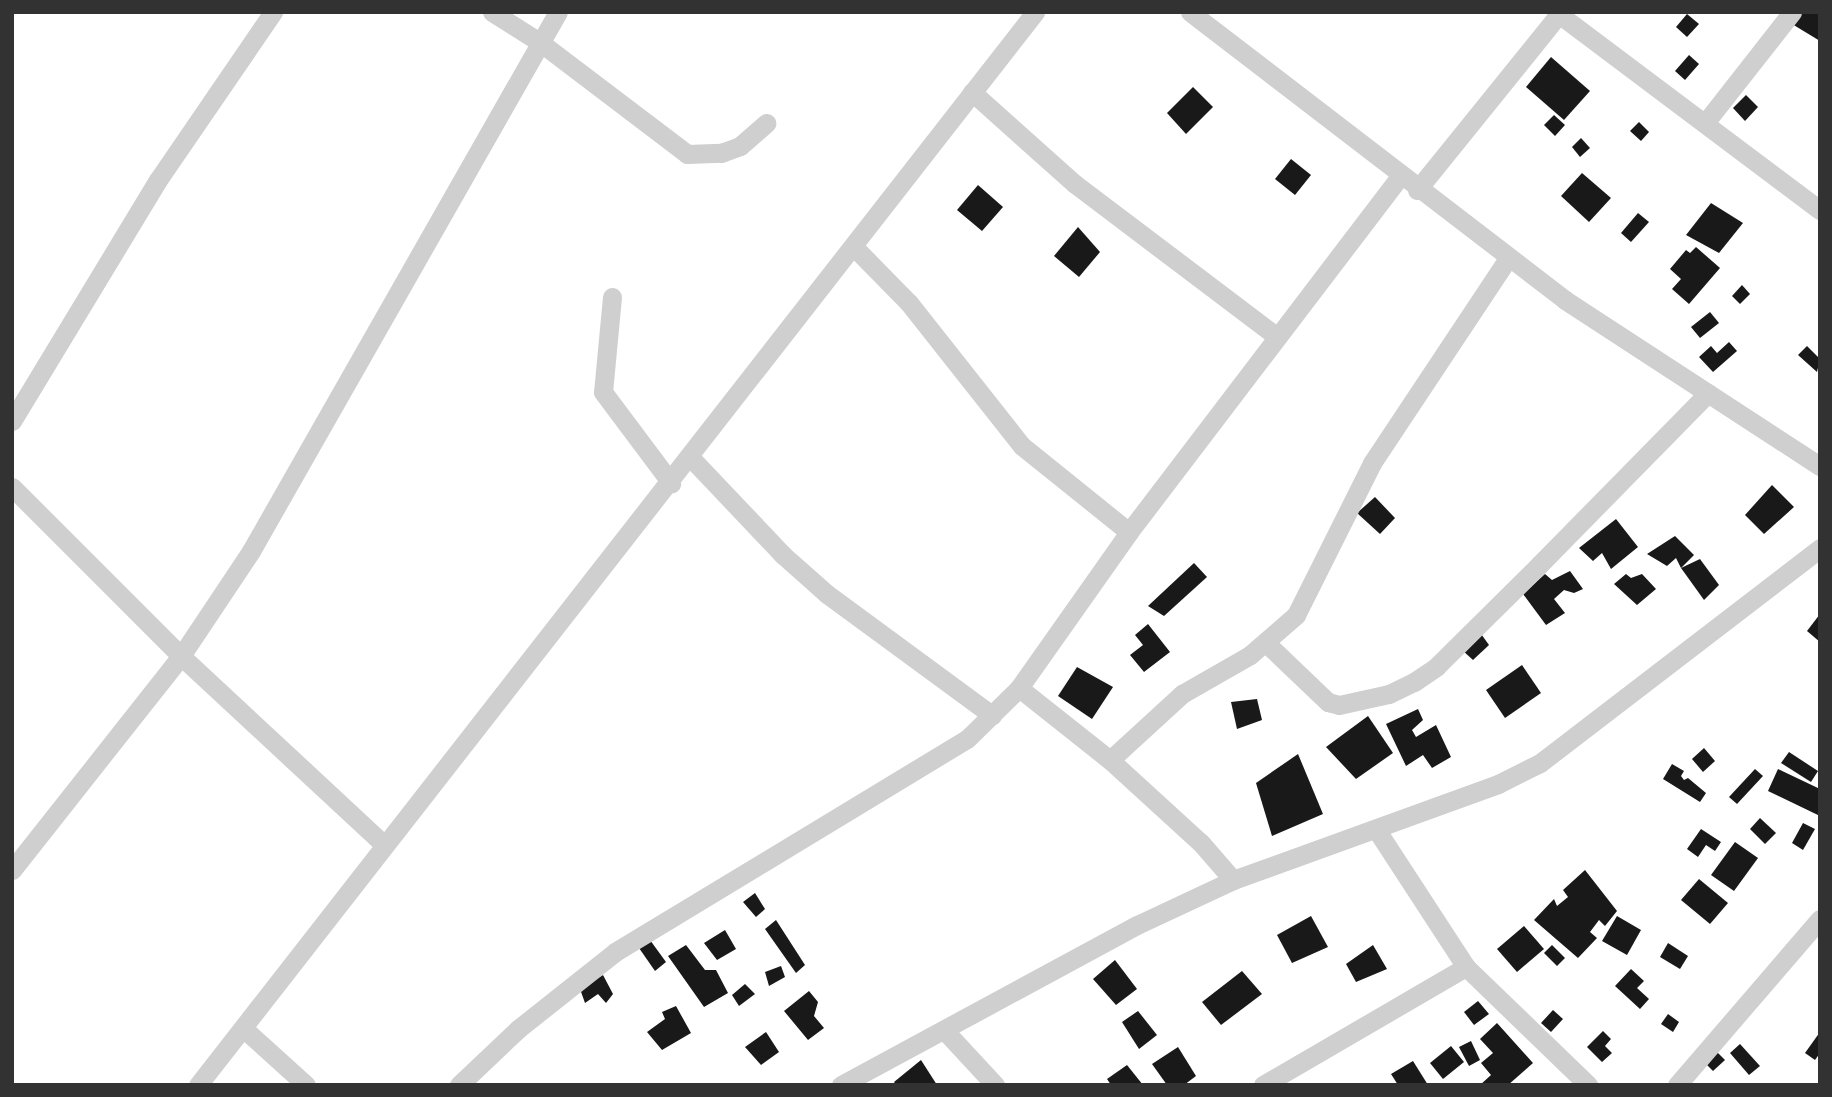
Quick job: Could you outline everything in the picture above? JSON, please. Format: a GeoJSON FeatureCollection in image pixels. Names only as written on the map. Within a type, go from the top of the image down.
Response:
{"type":"FeatureCollection","features":[{"type":"Feature","properties":{"kind":"street"},"geometry":{"type":"LineString","coordinates":[[12,421],[158,180],[273,12]]}},
{"type":"Feature","properties":{"kind":"street"},"geometry":{"type":"LineString","coordinates":[[492,12],[541,43],[688,154],[721,153],[740,146],[766,123]]}},
{"type":"Feature","properties":{"kind":"street"},"geometry":{"type":"LineString","coordinates":[[12,870],[181,656],[285,497],[558,12]]}},
{"type":"Feature","properties":{"kind":"street"},"geometry":{"type":"LineString","coordinates":[[198,1085],[383,844],[691,458],[1035,12]]}},
{"type":"Feature","properties":{"kind":"street"},"geometry":{"type":"LineString","coordinates":[[1190,12],[1399,177],[1508,258],[1820,466]]}},
{"type":"Feature","properties":{"kind":"street"},"geometry":{"type":"LineString","coordinates":[[1705,123],[1792,12]]}},
{"type":"Feature","properties":{"kind":"street"},"geometry":{"type":"LineString","coordinates":[[1417,190],[1558,13],[1820,210]]}},
{"type":"Feature","properties":{"kind":"street"},"geometry":{"type":"LineString","coordinates":[[972,92],[1075,184],[1276,336]]}},
{"type":"Feature","properties":{"kind":"street"},"geometry":{"type":"LineString","coordinates":[[459,1085],[546,1005],[615,952],[933,762],[992,715],[1019,688],[1129,532],[1399,177]]}},
{"type":"Feature","properties":{"kind":"street"},"geometry":{"type":"LineString","coordinates":[[853,246],[909,303],[1022,446],[1129,532]]}},
{"type":"Feature","properties":{"kind":"street"},"geometry":{"type":"LineString","coordinates":[[1111,760],[1182,694],[1265,643],[1296,615],[1372,463],[1508,258]]}},
{"type":"Feature","properties":{"kind":"street"},"geometry":{"type":"LineString","coordinates":[[612,297],[603,392],[671,483]]}},
{"type":"Feature","properties":{"kind":"street"},"geometry":{"type":"LineString","coordinates":[[1265,643],[1328,702],[1339,705],[1390,694],[1414,682],[1436,667],[1708,393]]}},
{"type":"Feature","properties":{"kind":"street"},"geometry":{"type":"LineString","coordinates":[[691,458],[783,555],[827,594],[992,715]]}},
{"type":"Feature","properties":{"kind":"street"},"geometry":{"type":"LineString","coordinates":[[12,488],[181,656],[383,844]]}},
{"type":"Feature","properties":{"kind":"street"},"geometry":{"type":"LineString","coordinates":[[841,1085],[1137,925],[1233,880],[1498,784],[1540,763],[1820,548]]}},
{"type":"Feature","properties":{"kind":"street"},"geometry":{"type":"LineString","coordinates":[[1019,688],[1111,760],[1201,843],[1233,880]]}},
{"type":"Feature","properties":{"kind":"street"},"geometry":{"type":"LineString","coordinates":[[1376,829],[1466,967],[1588,1085]]}},
{"type":"Feature","properties":{"kind":"street"},"geometry":{"type":"LineString","coordinates":[[1677,1085],[1820,919]]}},
{"type":"Feature","properties":{"kind":"street"},"geometry":{"type":"LineString","coordinates":[[1263,1085],[1466,967]]}},
{"type":"Feature","properties":{"kind":"street"},"geometry":{"type":"LineString","coordinates":[[243,1028],[306,1085]]}},
{"type":"Feature","properties":{"kind":"street"},"geometry":{"type":"LineString","coordinates":[[945,1031],[995,1085]]}},
{"type":"Feature","properties":{"kind":"building"},"geometry":{"type":"Polygon","coordinates":[[[1802,12],[1820,12],[1820,41],[1792,24],[1802,12]]]}},
{"type":"Feature","properties":{"kind":"building"},"geometry":{"type":"Polygon","coordinates":[[[1687,14],[1699,24],[1687,37],[1676,27],[1687,14]]]}},
{"type":"Feature","properties":{"kind":"building"},"geometry":{"type":"Polygon","coordinates":[[[1689,55],[1699,64],[1685,80],[1675,71],[1689,55]]]}},
{"type":"Feature","properties":{"kind":"building"},"geometry":{"type":"Polygon","coordinates":[[[1551,57],[1590,91],[1564,120],[1526,87],[1551,57]]]}},
{"type":"Feature","properties":{"kind":"building"},"geometry":{"type":"Polygon","coordinates":[[[1193,87],[1213,107],[1186,134],[1167,113],[1193,87]]]}},
{"type":"Feature","properties":{"kind":"building"},"geometry":{"type":"Polygon","coordinates":[[[1746,95],[1758,107],[1745,121],[1733,108],[1746,95]]]}},
{"type":"Feature","properties":{"kind":"building"},"geometry":{"type":"Polygon","coordinates":[[[1554,115],[1565,125],[1555,136],[1544,125],[1554,115]]]}},
{"type":"Feature","properties":{"kind":"building"},"geometry":{"type":"Polygon","coordinates":[[[1639,122],[1649,132],[1641,141],[1630,131],[1639,122]]]}},
{"type":"Feature","properties":{"kind":"building"},"geometry":{"type":"Polygon","coordinates":[[[1581,138],[1590,148],[1580,157],[1572,147],[1581,138]]]}},
{"type":"Feature","properties":{"kind":"building"},"geometry":{"type":"Polygon","coordinates":[[[1291,159],[1311,175],[1295,195],[1275,179],[1291,159]]]}},
{"type":"Feature","properties":{"kind":"building"},"geometry":{"type":"Polygon","coordinates":[[[1582,173],[1611,198],[1589,222],[1561,196],[1582,173]]]}},
{"type":"Feature","properties":{"kind":"building"},"geometry":{"type":"Polygon","coordinates":[[[978,185],[1003,207],[982,231],[957,210],[978,185]]]}},
{"type":"Feature","properties":{"kind":"building"},"geometry":{"type":"Polygon","coordinates":[[[1711,203],[1743,223],[1719,253],[1686,235],[1711,203]]]}},
{"type":"Feature","properties":{"kind":"building"},"geometry":{"type":"Polygon","coordinates":[[[1638,213],[1649,222],[1631,242],[1621,233],[1638,213]]]}},
{"type":"Feature","properties":{"kind":"building"},"geometry":{"type":"Polygon","coordinates":[[[1078,227],[1100,252],[1079,277],[1054,256],[1078,227]]]}},
{"type":"Feature","properties":{"kind":"building"},"geometry":{"type":"Polygon","coordinates":[[[1696,247],[1720,268],[1689,304],[1672,289],[1681,279],[1670,269],[1686,250],[1690,253],[1696,247]]]}},
{"type":"Feature","properties":{"kind":"building"},"geometry":{"type":"Polygon","coordinates":[[[1742,285],[1750,294],[1740,304],[1732,296],[1742,285]]]}},
{"type":"Feature","properties":{"kind":"building"},"geometry":{"type":"Polygon","coordinates":[[[1710,312],[1719,323],[1700,338],[1691,327],[1710,312]]]}},
{"type":"Feature","properties":{"kind":"building"},"geometry":{"type":"Polygon","coordinates":[[[1729,342],[1737,351],[1713,372],[1699,357],[1711,346],[1717,353],[1729,342]]]}},
{"type":"Feature","properties":{"kind":"building"},"geometry":{"type":"Polygon","coordinates":[[[1807,346],[1820,359],[1817,372],[1798,355],[1807,346]]]}},
{"type":"Feature","properties":{"kind":"building"},"geometry":{"type":"Polygon","coordinates":[[[1772,485],[1794,507],[1764,534],[1745,515],[1772,485]]]}},
{"type":"Feature","properties":{"kind":"building"},"geometry":{"type":"Polygon","coordinates":[[[1375,497],[1395,518],[1380,534],[1357,513],[1375,497]]]}},
{"type":"Feature","properties":{"kind":"building"},"geometry":{"type":"Polygon","coordinates":[[[1616,519],[1638,547],[1611,569],[1602,553],[1593,561],[1579,548],[1616,519]]]}},
{"type":"Feature","properties":{"kind":"building"},"geometry":{"type":"Polygon","coordinates":[[[1675,536],[1694,555],[1681,568],[1676,558],[1667,566],[1647,554],[1675,536]]]}},
{"type":"Feature","properties":{"kind":"building"},"geometry":{"type":"Polygon","coordinates":[[[1700,559],[1719,585],[1704,600],[1681,568],[1700,559]]]}},
{"type":"Feature","properties":{"kind":"building"},"geometry":{"type":"Polygon","coordinates":[[[1194,563],[1207,577],[1164,616],[1148,606],[1194,563]]]}},
{"type":"Feature","properties":{"kind":"building"},"geometry":{"type":"Polygon","coordinates":[[[1570,571],[1583,589],[1574,593],[1564,590],[1554,599],[1565,613],[1546,625],[1523,594],[1545,574],[1552,580],[1570,571]]]}},
{"type":"Feature","properties":{"kind":"building"},"geometry":{"type":"Polygon","coordinates":[[[1626,574],[1631,578],[1642,574],[1656,589],[1637,605],[1614,584],[1626,574]]]}},
{"type":"Feature","properties":{"kind":"building"},"geometry":{"type":"Polygon","coordinates":[[[1820,614],[1820,642],[1807,631],[1820,614]]]}},
{"type":"Feature","properties":{"kind":"building"},"geometry":{"type":"Polygon","coordinates":[[[1148,624],[1170,652],[1144,672],[1130,655],[1143,645],[1135,635],[1148,624]]]}},
{"type":"Feature","properties":{"kind":"building"},"geometry":{"type":"Polygon","coordinates":[[[1479,631],[1489,645],[1473,660],[1462,650],[1479,631]]]}},
{"type":"Feature","properties":{"kind":"building"},"geometry":{"type":"Polygon","coordinates":[[[1522,665],[1541,693],[1505,718],[1486,690],[1522,665]]]}},
{"type":"Feature","properties":{"kind":"building"},"geometry":{"type":"Polygon","coordinates":[[[1077,667],[1113,687],[1092,719],[1058,696],[1077,667]]]}},
{"type":"Feature","properties":{"kind":"building"},"geometry":{"type":"Polygon","coordinates":[[[1257,699],[1262,720],[1237,729],[1231,702],[1257,699]]]}},
{"type":"Feature","properties":{"kind":"building"},"geometry":{"type":"Polygon","coordinates":[[[1418,709],[1423,720],[1412,730],[1416,737],[1436,725],[1451,757],[1432,768],[1423,755],[1406,766],[1386,724],[1418,709]]]}},
{"type":"Feature","properties":{"kind":"building"},"geometry":{"type":"Polygon","coordinates":[[[1368,716],[1393,753],[1356,779],[1326,747],[1368,716]]]}},
{"type":"Feature","properties":{"kind":"building"},"geometry":{"type":"Polygon","coordinates":[[[1704,748],[1715,761],[1703,772],[1692,759],[1704,748]]]}},
{"type":"Feature","properties":{"kind":"building"},"geometry":{"type":"Polygon","coordinates":[[[1789,752],[1818,771],[1811,782],[1781,763],[1789,752]]]}},
{"type":"Feature","properties":{"kind":"building"},"geometry":{"type":"Polygon","coordinates":[[[1298,754],[1323,814],[1272,836],[1256,783],[1298,754]]]}},
{"type":"Feature","properties":{"kind":"building"},"geometry":{"type":"Polygon","coordinates":[[[1672,764],[1684,771],[1681,776],[1684,780],[1688,778],[1706,793],[1700,802],[1663,779],[1672,764]]]}},
{"type":"Feature","properties":{"kind":"building"},"geometry":{"type":"Polygon","coordinates":[[[1755,769],[1763,776],[1737,804],[1729,797],[1755,769]]]}},
{"type":"Feature","properties":{"kind":"building"},"geometry":{"type":"Polygon","coordinates":[[[1778,769],[1820,789],[1820,816],[1768,791],[1778,769]]]}},
{"type":"Feature","properties":{"kind":"building"},"geometry":{"type":"Polygon","coordinates":[[[1760,818],[1776,833],[1765,844],[1750,829],[1760,818]]]}},
{"type":"Feature","properties":{"kind":"building"},"geometry":{"type":"Polygon","coordinates":[[[1803,823],[1815,829],[1803,850],[1792,843],[1803,823]]]}},
{"type":"Feature","properties":{"kind":"building"},"geometry":{"type":"Polygon","coordinates":[[[1701,829],[1721,842],[1715,851],[1706,845],[1698,857],[1687,849],[1701,829]]]}},
{"type":"Feature","properties":{"kind":"building"},"geometry":{"type":"Polygon","coordinates":[[[1735,842],[1758,858],[1734,891],[1711,875],[1735,842]]]}},
{"type":"Feature","properties":{"kind":"building"},"geometry":{"type":"Polygon","coordinates":[[[1585,870],[1617,911],[1605,926],[1599,920],[1590,932],[1597,938],[1578,958],[1534,920],[1554,899],[1557,906],[1568,897],[1563,890],[1585,870]]]}},
{"type":"Feature","properties":{"kind":"building"},"geometry":{"type":"Polygon","coordinates":[[[1699,879],[1728,903],[1710,924],[1681,900],[1699,879]]]}},
{"type":"Feature","properties":{"kind":"building"},"geometry":{"type":"Polygon","coordinates":[[[755,893],[765,909],[756,917],[743,902],[755,893]]]}},
{"type":"Feature","properties":{"kind":"building"},"geometry":{"type":"Polygon","coordinates":[[[1311,916],[1328,947],[1292,963],[1277,935],[1311,916]]]}},
{"type":"Feature","properties":{"kind":"building"},"geometry":{"type":"Polygon","coordinates":[[[1617,916],[1641,930],[1627,955],[1602,941],[1617,916]]]}},
{"type":"Feature","properties":{"kind":"building"},"geometry":{"type":"Polygon","coordinates":[[[776,920],[805,965],[796,973],[765,929],[776,920]]]}},
{"type":"Feature","properties":{"kind":"building"},"geometry":{"type":"Polygon","coordinates":[[[1524,926],[1544,949],[1517,972],[1497,949],[1524,926]]]}},
{"type":"Feature","properties":{"kind":"building"},"geometry":{"type":"Polygon","coordinates":[[[725,930],[736,949],[717,960],[704,943],[725,930]]]}},
{"type":"Feature","properties":{"kind":"building"},"geometry":{"type":"Polygon","coordinates":[[[650,940],[666,962],[655,971],[639,948],[650,940]]]}},
{"type":"Feature","properties":{"kind":"building"},"geometry":{"type":"Polygon","coordinates":[[[1668,943],[1688,956],[1680,969],[1660,957],[1668,943]]]}},
{"type":"Feature","properties":{"kind":"building"},"geometry":{"type":"Polygon","coordinates":[[[686,945],[705,970],[716,970],[728,993],[704,1007],[668,956],[686,945]]]}},
{"type":"Feature","properties":{"kind":"building"},"geometry":{"type":"Polygon","coordinates":[[[1373,945],[1387,969],[1356,982],[1346,964],[1373,945]]]}},
{"type":"Feature","properties":{"kind":"building"},"geometry":{"type":"Polygon","coordinates":[[[1552,945],[1565,958],[1557,966],[1544,953],[1552,945]]]}},
{"type":"Feature","properties":{"kind":"building"},"geometry":{"type":"Polygon","coordinates":[[[1115,960],[1137,989],[1116,1005],[1093,979],[1115,960]]]}},
{"type":"Feature","properties":{"kind":"building"},"geometry":{"type":"Polygon","coordinates":[[[781,966],[785,977],[769,986],[765,972],[781,966]]]}},
{"type":"Feature","properties":{"kind":"building"},"geometry":{"type":"Polygon","coordinates":[[[1631,969],[1644,981],[1637,988],[1649,999],[1640,1009],[1615,986],[1631,969]]]}},
{"type":"Feature","properties":{"kind":"building"},"geometry":{"type":"Polygon","coordinates":[[[1242,971],[1262,994],[1221,1025],[1202,1002],[1242,971]]]}},
{"type":"Feature","properties":{"kind":"building"},"geometry":{"type":"Polygon","coordinates":[[[603,975],[613,994],[606,1003],[598,994],[585,1003],[580,989],[603,975]]]}},
{"type":"Feature","properties":{"kind":"building"},"geometry":{"type":"Polygon","coordinates":[[[745,984],[755,994],[739,1006],[732,995],[745,984]]]}},
{"type":"Feature","properties":{"kind":"building"},"geometry":{"type":"Polygon","coordinates":[[[809,991],[818,1002],[814,1016],[824,1028],[808,1040],[784,1011],[809,991]]]}},
{"type":"Feature","properties":{"kind":"building"},"geometry":{"type":"Polygon","coordinates":[[[1478,1001],[1489,1014],[1474,1025],[1464,1012],[1478,1001]]]}},
{"type":"Feature","properties":{"kind":"building"},"geometry":{"type":"Polygon","coordinates":[[[676,1006],[691,1033],[662,1050],[647,1032],[665,1019],[662,1012],[676,1006]]]}},
{"type":"Feature","properties":{"kind":"building"},"geometry":{"type":"Polygon","coordinates":[[[1553,1010],[1563,1019],[1551,1032],[1541,1023],[1553,1010]]]}},
{"type":"Feature","properties":{"kind":"building"},"geometry":{"type":"Polygon","coordinates":[[[1138,1011],[1157,1035],[1139,1049],[1122,1022],[1138,1011]]]}},
{"type":"Feature","properties":{"kind":"building"},"geometry":{"type":"Polygon","coordinates":[[[1668,1014],[1679,1022],[1673,1032],[1661,1024],[1668,1014]]]}},
{"type":"Feature","properties":{"kind":"building"},"geometry":{"type":"Polygon","coordinates":[[[1497,1023],[1533,1063],[1508,1085],[1480,1085],[1491,1075],[1481,1063],[1493,1053],[1480,1039],[1497,1023]]]}},
{"type":"Feature","properties":{"kind":"building"},"geometry":{"type":"Polygon","coordinates":[[[1603,1031],[1611,1039],[1605,1046],[1612,1053],[1602,1062],[1587,1047],[1603,1031]]]}},
{"type":"Feature","properties":{"kind":"building"},"geometry":{"type":"Polygon","coordinates":[[[766,1032],[779,1052],[761,1065],[745,1047],[766,1032]]]}},
{"type":"Feature","properties":{"kind":"building"},"geometry":{"type":"Polygon","coordinates":[[[1820,1032],[1820,1053],[1815,1060],[1805,1053],[1820,1032]]]}},
{"type":"Feature","properties":{"kind":"building"},"geometry":{"type":"Polygon","coordinates":[[[1471,1041],[1480,1060],[1469,1066],[1459,1047],[1471,1041]]]}},
{"type":"Feature","properties":{"kind":"building"},"geometry":{"type":"Polygon","coordinates":[[[1740,1044],[1760,1066],[1749,1075],[1730,1053],[1740,1044]]]}},
{"type":"Feature","properties":{"kind":"building"},"geometry":{"type":"Polygon","coordinates":[[[1451,1046],[1464,1062],[1443,1079],[1430,1063],[1451,1046]]]}},
{"type":"Feature","properties":{"kind":"building"},"geometry":{"type":"Polygon","coordinates":[[[1178,1047],[1196,1076],[1184,1085],[1167,1085],[1152,1064],[1178,1047]]]}},
{"type":"Feature","properties":{"kind":"building"},"geometry":{"type":"Polygon","coordinates":[[[1714,1049],[1725,1060],[1713,1071],[1703,1061],[1714,1049]]]}},
{"type":"Feature","properties":{"kind":"building"},"geometry":{"type":"Polygon","coordinates":[[[921,1060],[937,1085],[896,1085],[894,1082],[921,1060]]]}},
{"type":"Feature","properties":{"kind":"building"},"geometry":{"type":"Polygon","coordinates":[[[1413,1061],[1428,1085],[1398,1085],[1391,1074],[1413,1061]]]}},
{"type":"Feature","properties":{"kind":"building"},"geometry":{"type":"Polygon","coordinates":[[[1127,1065],[1143,1085],[1111,1085],[1107,1079],[1127,1065]]]}}]}
